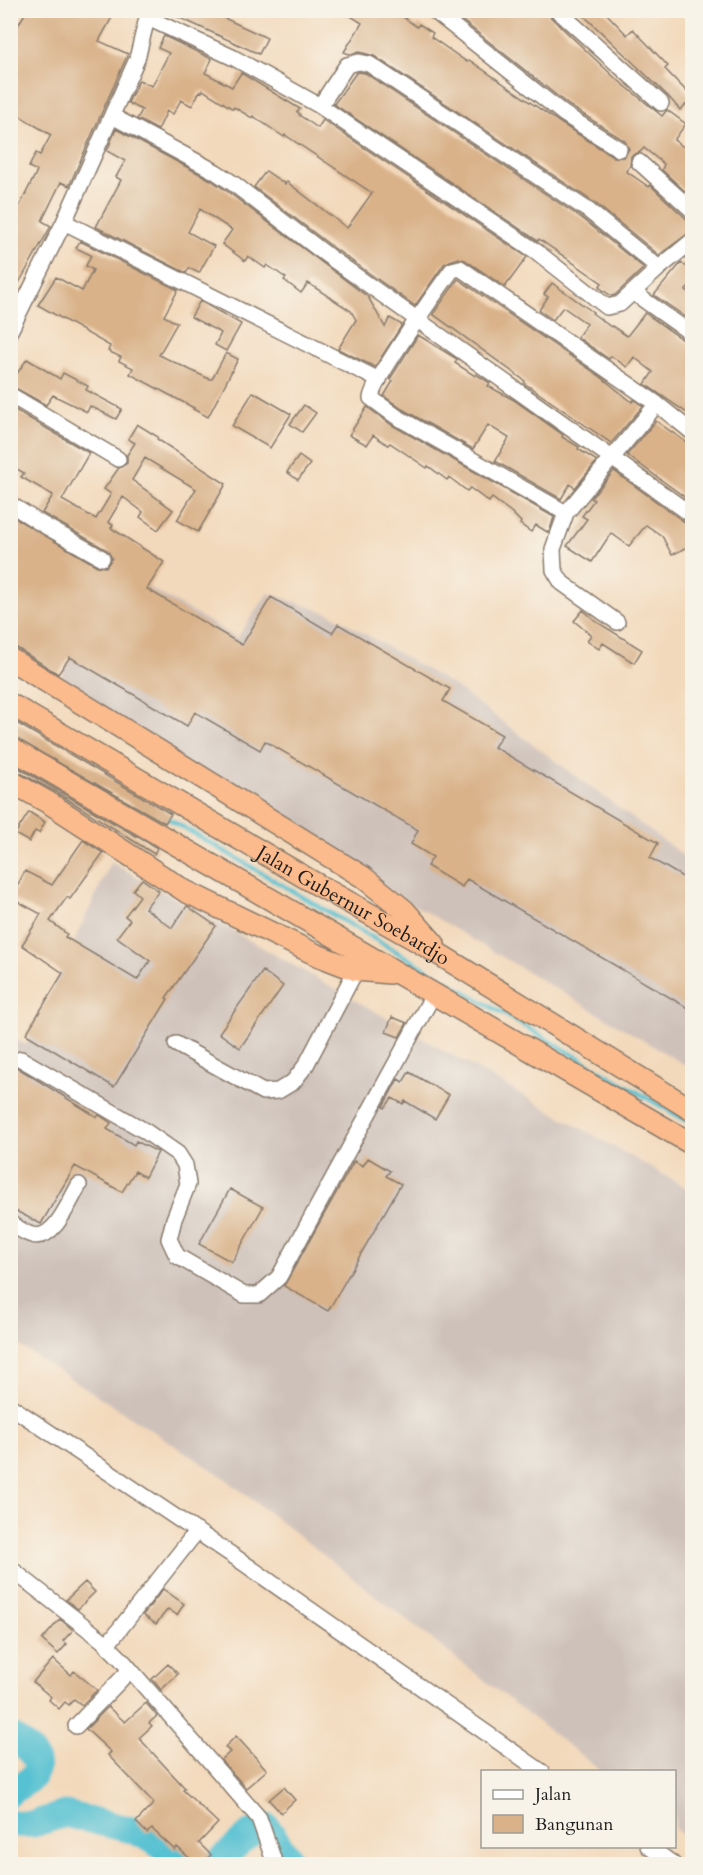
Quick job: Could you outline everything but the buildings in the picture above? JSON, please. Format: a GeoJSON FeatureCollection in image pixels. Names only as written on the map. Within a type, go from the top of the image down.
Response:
{"type":"FeatureCollection","features":[{"type":"Feature","properties":{"kind":"highway"},"geometry":{"type":"LineString","coordinates":[[10,659],[363,877],[404,910],[447,959]]}},
{"type":"Feature","properties":{"kind":"highway","name":"Jalan Gubernur Soebardjo"},"geometry":{"type":"LineString","coordinates":[[10,704],[447,959],[693,1110]]}},
{"type":"Feature","properties":{"kind":"highway","name":"Jalan Gubernur Soebardjo"},"geometry":{"type":"LineString","coordinates":[[10,748],[693,1144]]}},
{"type":"Feature","properties":{"kind":"highway"},"geometry":{"type":"LineString","coordinates":[[10,781],[49,803],[185,891],[317,955],[356,970],[397,974]]}},
{"type":"Feature","properties":{"kind":"highway"},"geometry":{"type":"LineString","coordinates":[[238,838],[255,811]]}},
{"type":"Feature","properties":{"kind":"street"},"geometry":{"type":"LineString","coordinates":[[433,10],[564,114],[619,149]]}},
{"type":"Feature","properties":{"kind":"street"},"geometry":{"type":"LineString","coordinates":[[557,10],[661,103]]}},
{"type":"Feature","properties":{"kind":"street"},"geometry":{"type":"LineString","coordinates":[[10,331],[64,222],[137,59],[148,14],[320,106],[537,252],[608,307],[620,304],[659,268],[690,247]]}},
{"type":"Feature","properties":{"kind":"street"},"geometry":{"type":"LineString","coordinates":[[320,106],[347,65],[359,62],[369,64],[589,212],[659,268]]}},
{"type":"Feature","properties":{"kind":"street"},"geometry":{"type":"LineString","coordinates":[[112,116],[216,172],[417,320],[693,515]]}},
{"type":"Feature","properties":{"kind":"street"},"geometry":{"type":"LineString","coordinates":[[639,162],[693,210]]}},
{"type":"Feature","properties":{"kind":"street"},"geometry":{"type":"LineString","coordinates":[[64,222],[379,380]]}},
{"type":"Feature","properties":{"kind":"street"},"geometry":{"type":"LineString","coordinates":[[566,513],[389,411],[370,396],[417,320],[452,270],[460,268],[657,404],[693,432]]}},
{"type":"Feature","properties":{"kind":"street"},"geometry":{"type":"LineString","coordinates":[[634,293],[693,334]]}},
{"type":"Feature","properties":{"kind":"street"},"geometry":{"type":"LineString","coordinates":[[10,395],[118,459]]}},
{"type":"Feature","properties":{"kind":"street"},"geometry":{"type":"LineString","coordinates":[[617,622],[557,578],[552,558],[553,549],[566,513],[657,404]]}},
{"type":"Feature","properties":{"kind":"street"},"geometry":{"type":"LineString","coordinates":[[10,504],[102,558]]}},
{"type":"Feature","properties":{"kind":"street"},"geometry":{"type":"LineString","coordinates":[[176,1044],[263,1092],[278,1091],[293,1082],[306,1065],[356,970]]}},
{"type":"Feature","properties":{"kind":"street"},"geometry":{"type":"LineString","coordinates":[[21,1059],[145,1131],[178,1154],[185,1165],[188,1185],[174,1219],[169,1239],[177,1256],[244,1295],[260,1294],[279,1277],[433,995]]}},
{"type":"Feature","properties":{"kind":"street"},"geometry":{"type":"LineString","coordinates":[[10,1223],[32,1235],[40,1236],[49,1232],[57,1223],[79,1185]]}},
{"type":"Feature","properties":{"kind":"street"},"geometry":{"type":"LineString","coordinates":[[10,1406],[197,1531],[539,1770]]}},
{"type":"Feature","properties":{"kind":"street"},"geometry":{"type":"LineString","coordinates":[[106,1645],[197,1531]]}},
{"type":"Feature","properties":{"kind":"street"},"geometry":{"type":"LineString","coordinates":[[10,1568],[106,1645],[130,1670],[259,1818],[275,1864]]}},
{"type":"Feature","properties":{"kind":"street"},"geometry":{"type":"LineString","coordinates":[[76,1726],[130,1670]]}},
{"type":"Feature","properties":{"kind":"street"},"geometry":{"type":"LineString","coordinates":[[651,1848],[674,1864]]}},
{"type":"Feature","properties":{"kind":"shaded area"},"geometry":{"type":"Polygon","coordinates":[[[123,572],[237,638],[268,593],[331,614],[454,686],[692,862],[692,1069],[255,811],[57,683],[123,572]]]}},
{"type":"Feature","properties":{"kind":"shaded area"},"geometry":{"type":"Polygon","coordinates":[[[111,862],[692,1191],[692,1843],[676,1830],[676,1770],[600,1770],[222,1476],[11,1340],[10,1037],[26,1045],[111,862]]]}},
{"type":"Feature","properties":{"kind":"waterway"},"geometry":{"type":"LineString","coordinates":[[164,816],[692,1124]]}},
{"type":"Feature","properties":{"kind":"waterway"},"geometry":{"type":"LineString","coordinates":[[10,1735],[31,1754],[37,1765],[31,1778],[10,1793]]}},
{"type":"Feature","properties":{"kind":"waterway"},"geometry":{"type":"LineString","coordinates":[[10,1822],[33,1824],[65,1814],[132,1830],[152,1840],[188,1864]]}},
{"type":"Feature","properties":{"kind":"waterway"},"geometry":{"type":"LineString","coordinates":[[216,1864],[252,1832],[267,1827],[293,1864]]}}]}
